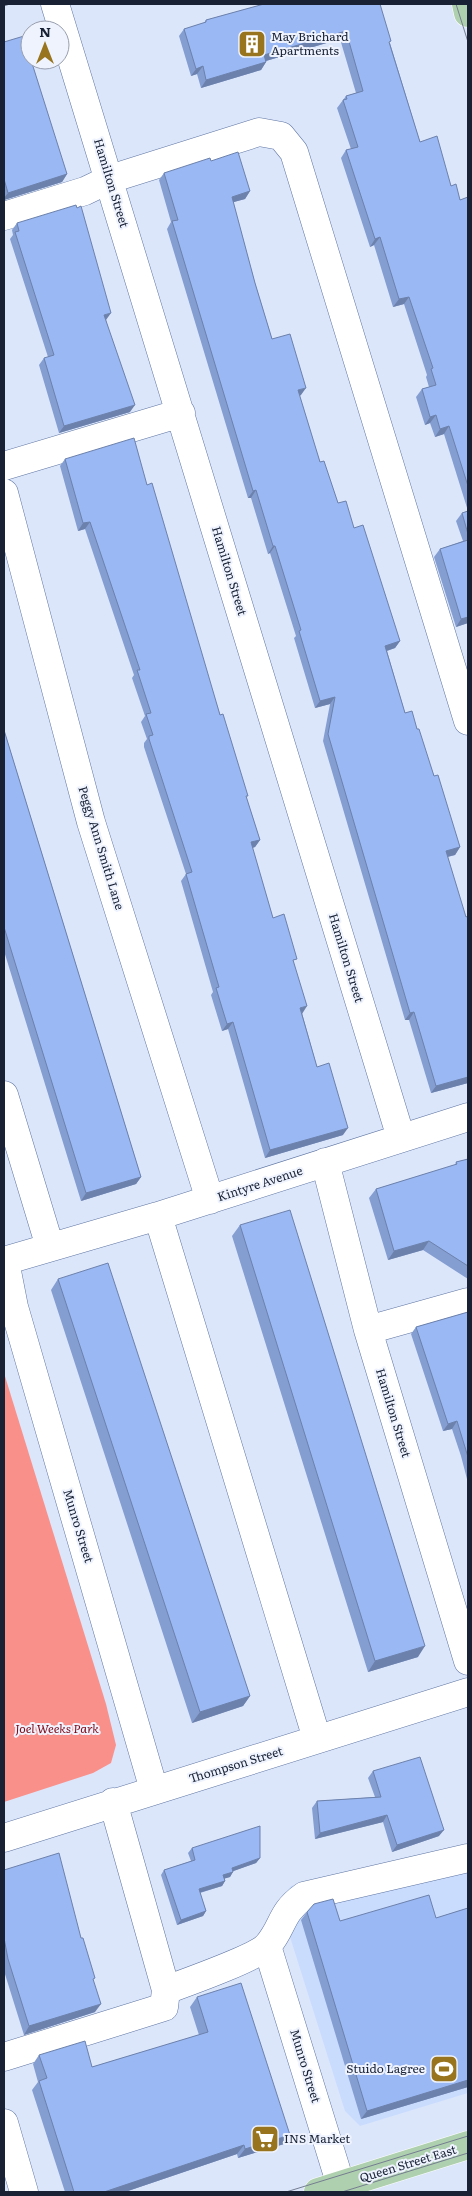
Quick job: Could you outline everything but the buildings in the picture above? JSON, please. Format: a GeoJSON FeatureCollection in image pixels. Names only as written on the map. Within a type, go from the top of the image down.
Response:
{"type":"FeatureCollection","features":[{"type":"Feature","properties":{"kind":"main road"},"geometry":{"type":"LineString","coordinates":[[466,4],[468,13]]}},
{"type":"Feature","properties":{"kind":"main road","name":"Queen Street East"},"geometry":{"type":"LineString","coordinates":[[334,2190],[468,2145]]}},
{"type":"Feature","properties":{"kind":"street","name":"Hamilton Street"},"geometry":{"type":"LineString","coordinates":[[55,4],[110,179],[401,1138]]}},
{"type":"Feature","properties":{"kind":"street"},"geometry":{"type":"LineString","coordinates":[[4,216],[85,191],[110,179],[258,132],[281,136],[294,152],[468,721]]}},
{"type":"Feature","properties":{"kind":"street"},"geometry":{"type":"LineString","coordinates":[[4,466],[181,413]]}},
{"type":"Feature","properties":{"kind":"street","name":"Peggy Ann Smith Lane"},"geometry":{"type":"LineString","coordinates":[[4,493],[91,822],[210,1200]]}},
{"type":"Feature","properties":{"kind":"street"},"geometry":{"type":"LineString","coordinates":[[4,1095],[50,1247]]}},
{"type":"Feature","properties":{"kind":"street","name":"Kintyre Avenue"},"geometry":{"type":"LineString","coordinates":[[4,1261],[210,1200],[468,1116]]}},
{"type":"Feature","properties":{"kind":"street","name":"Hamilton Street"},"geometry":{"type":"LineString","coordinates":[[325,1162],[368,1330],[468,1662]]}},
{"type":"Feature","properties":{"kind":"street"},"geometry":{"type":"LineString","coordinates":[[158,1216],[317,1739]]}},
{"type":"Feature","properties":{"kind":"street","name":"Munro Street"},"geometry":{"type":"LineString","coordinates":[[4,1261],[14,1307],[154,1790]]}},
{"type":"Feature","properties":{"kind":"street"},"geometry":{"type":"LineString","coordinates":[[368,1330],[468,1302]]}},
{"type":"Feature","properties":{"kind":"street","name":"Thompson Street"},"geometry":{"type":"LineString","coordinates":[[4,1838],[113,1802],[468,1692]]}},
{"type":"Feature","properties":{"kind":"street"},"geometry":{"type":"LineString","coordinates":[[4,2057],[164,2007],[166,1990],[113,1802]]}},
{"type":"Feature","properties":{"kind":"street"},"geometry":{"type":"LineString","coordinates":[[166,1990],[244,1959],[268,1946],[290,1906],[304,1896],[468,1858]]}},
{"type":"Feature","properties":{"kind":"street","name":"Munro Street"},"geometry":{"type":"LineString","coordinates":[[268,1946],[334,2190]]}},
{"type":"Feature","properties":{"kind":"street"},"geometry":{"type":"LineString","coordinates":[[4,2123],[24,2192]]}},
{"type":"Feature","properties":{"kind":"shaded area"},"geometry":{"type":"Polygon","coordinates":[[[468,1845],[468,2093],[360,2126],[345,2111],[279,1902],[291,1886],[468,1845]]]}},
{"type":"Feature","properties":{"kind":"green space","name":"Joel Weeks Park"},"geometry":{"type":"Polygon","coordinates":[[[4,1373],[106,1704],[116,1745],[111,1763],[93,1773],[4,1802],[4,1373]]]}},
{"type":"Feature","properties":{"kind":"tram line"},"geometry":{"type":"LineString","coordinates":[[4,6],[10,4]]}},
{"type":"Feature","properties":{"kind":"tram line"},"geometry":{"type":"LineString","coordinates":[[456,4],[468,42]]}},
{"type":"Feature","properties":{"kind":"tram line"},"geometry":{"type":"LineString","coordinates":[[286,2192],[468,2136]]}},
{"type":"Feature","properties":{"kind":"tram line"},"geometry":{"type":"LineString","coordinates":[[342,2192],[468,2153]]}},
{"type":"Feature","properties":{"kind":"place","name":"May Brichard Apartments"},"geometry":{"type":"Point","coordinates":[252,44]}},
{"type":"Feature","properties":{"kind":"place","name":"Stuido Lagree"},"geometry":{"type":"Point","coordinates":[444,2069]}},
{"type":"Feature","properties":{"kind":"place","name":"INS Market"},"geometry":{"type":"Point","coordinates":[265,2139]}}]}
